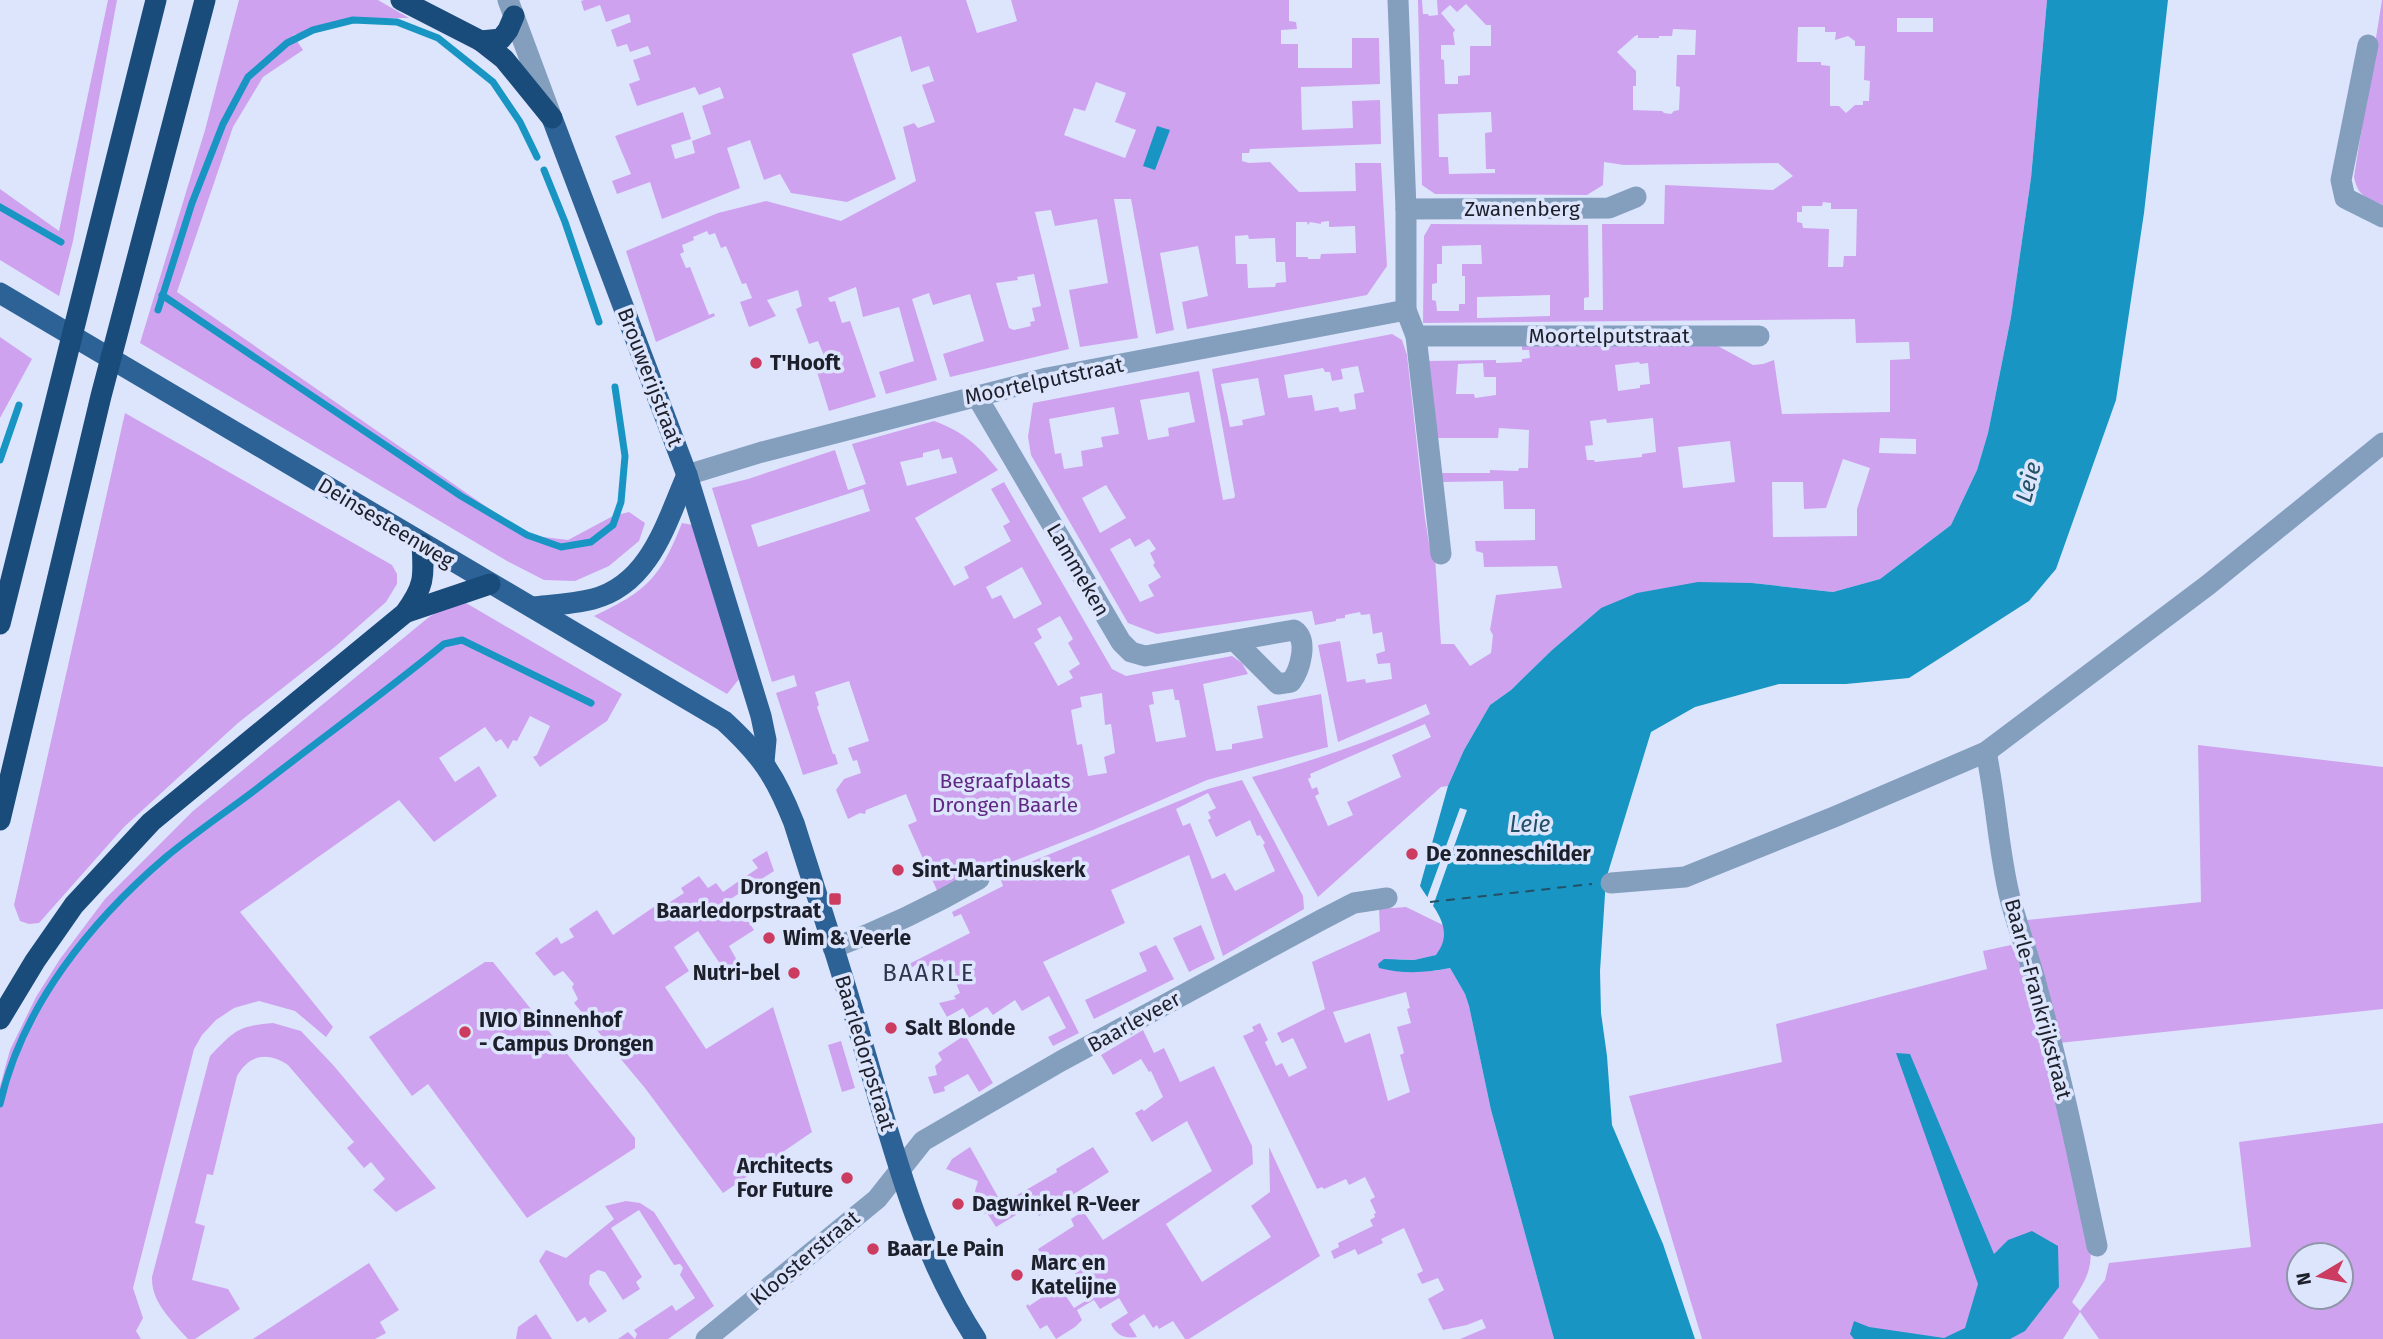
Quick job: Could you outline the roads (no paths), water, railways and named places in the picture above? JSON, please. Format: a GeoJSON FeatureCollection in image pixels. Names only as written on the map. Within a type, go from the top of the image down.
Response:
{"type":"FeatureCollection","features":[{"type":"Feature","properties":{"kind":"highway"},"geometry":{"type":"LineString","coordinates":[[0,624],[156,0]]}},
{"type":"Feature","properties":{"kind":"highway"},"geometry":{"type":"LineString","coordinates":[[0,820],[101,396],[205,0]]}},
{"type":"Feature","properties":{"kind":"highway"},"geometry":{"type":"LineString","coordinates":[[401,0],[481,41],[503,59],[552,118]]}},
{"type":"Feature","properties":{"kind":"highway"},"geometry":{"type":"LineString","coordinates":[[481,41],[501,39],[508,30],[511,8]]}},
{"type":"Feature","properties":{"kind":"highway"},"geometry":{"type":"LineString","coordinates":[[0,1020],[34,961],[74,905],[151,822],[405,613],[419,594],[423,571],[422,544]]}},
{"type":"Feature","properties":{"kind":"highway"},"geometry":{"type":"LineString","coordinates":[[405,613],[490,584]]}},
{"type":"Feature","properties":{"kind":"main road","name":"Brouwerijstraat"},"geometry":{"type":"LineString","coordinates":[[552,118],[687,475],[761,716],[766,740],[764,762]]}},
{"type":"Feature","properties":{"kind":"main road","name":"Deinsesteenweg"},"geometry":{"type":"LineString","coordinates":[[0,293],[724,721],[764,762]]}},
{"type":"Feature","properties":{"kind":"main road"},"geometry":{"type":"LineString","coordinates":[[534,607],[596,598],[622,585],[641,569],[654,552],[687,475]]}},
{"type":"Feature","properties":{"kind":"main road","name":"Baarledorpstraat"},"geometry":{"type":"LineString","coordinates":[[764,762],[782,793],[794,823],[861,1037],[899,1173],[934,1267],[976,1339]]}},
{"type":"Feature","properties":{"kind":"street"},"geometry":{"type":"LineString","coordinates":[[1398,0],[1406,209],[1406,310],[1416,336],[1441,554]]}},
{"type":"Feature","properties":{"kind":"street","name":"Brouwerijstraat"},"geometry":{"type":"LineString","coordinates":[[511,8],[552,118]]}},
{"type":"Feature","properties":{"kind":"street"},"geometry":{"type":"LineString","coordinates":[[2368,45],[2342,180],[2345,198],[2383,216]]}},
{"type":"Feature","properties":{"kind":"street","name":"Zwanenberg"},"geometry":{"type":"LineString","coordinates":[[1406,209],[1609,208],[1636,197]]}},
{"type":"Feature","properties":{"kind":"street","name":"Moortelputstraat"},"geometry":{"type":"LineString","coordinates":[[687,475],[762,452],[1046,378],[1406,310]]}},
{"type":"Feature","properties":{"kind":"street","name":"Moortelputstraat"},"geometry":{"type":"LineString","coordinates":[[1416,336],[1759,336]]}},
{"type":"Feature","properties":{"kind":"street","name":"Lammeken"},"geometry":{"type":"LineString","coordinates":[[976,395],[1121,642],[1131,652],[1145,656],[1234,641]]}},
{"type":"Feature","properties":{"kind":"street"},"geometry":{"type":"LineString","coordinates":[[1611,883],[1685,877],[1986,752],[2208,585],[2383,443]]}},
{"type":"Feature","properties":{"kind":"street","name":"Baarle-Frankrijkstraat"},"geometry":{"type":"LineString","coordinates":[[1986,752],[2010,896],[2038,988],[2097,1246]]}},
{"type":"Feature","properties":{"kind":"street"},"geometry":{"type":"LineString","coordinates":[[833,948],[935,904],[979,879]]}},
{"type":"Feature","properties":{"kind":"street","name":"Baarleveer"},"geometry":{"type":"LineString","coordinates":[[899,1173],[923,1141],[1062,1061],[1353,903],[1387,898]]}},
{"type":"Feature","properties":{"kind":"street","name":"Kloosterstraat"},"geometry":{"type":"LineString","coordinates":[[706,1339],[877,1199],[899,1173]]}},
{"type":"Feature","properties":{"kind":"water","name":"Leie"},"geometry":{"type":"Polygon","coordinates":[[[2047,0],[2168,0],[2144,213],[2116,400],[2056,569],[2029,601],[1909,678],[1846,684],[1779,684],[1695,707],[1651,732],[1606,879],[1600,971],[1601,1013],[1612,1125],[1663,1244],[1695,1339],[1554,1339],[1491,1110],[1465,994],[1450,968],[1405,972],[1379,968],[1378,964],[1384,959],[1414,960],[1436,955],[1442,946],[1444,936],[1441,919],[1420,886],[1448,786],[1464,750],[1490,705],[1511,690],[1601,608],[1637,593],[1698,582],[1752,583],[1833,592],[1880,579],[1951,525],[1977,470],[1988,433],[2011,317],[2031,178],[2047,0]]]}},
{"type":"Feature","properties":{"kind":"water"},"geometry":{"type":"Polygon","coordinates":[[[1157,126],[1170,130],[1155,170],[1143,166],[1157,126]]]}},
{"type":"Feature","properties":{"kind":"water"},"geometry":{"type":"Polygon","coordinates":[[[1896,1053],[1910,1054],[1994,1254],[2008,1240],[2032,1231],[2058,1246],[2059,1287],[2025,1331],[2010,1339],[1854,1339],[1850,1334],[1854,1321],[1869,1327],[1944,1338],[1965,1328],[1978,1284],[1896,1053]]]}},
{"type":"Feature","properties":{"kind":"waterway"},"geometry":{"type":"LineString","coordinates":[[158,310],[192,203],[223,124],[248,77],[287,43],[313,30],[353,20],[397,22],[438,38],[493,82],[520,122],[537,157]]}},
{"type":"Feature","properties":{"kind":"waterway"},"geometry":{"type":"LineString","coordinates":[[544,170],[599,322]]}},
{"type":"Feature","properties":{"kind":"waterway"},"geometry":{"type":"LineString","coordinates":[[0,207],[61,242]]}},
{"type":"Feature","properties":{"kind":"waterway"},"geometry":{"type":"LineString","coordinates":[[162,295],[461,496],[527,535],[561,547],[591,542],[613,525],[621,502],[625,456],[615,387]]}},
{"type":"Feature","properties":{"kind":"waterway"},"geometry":{"type":"LineString","coordinates":[[0,460],[19,405]]}},
{"type":"Feature","properties":{"kind":"waterway"},"geometry":{"type":"LineString","coordinates":[[0,1104],[10,1068],[42,1000],[86,937],[138,882],[177,848],[444,644],[462,640],[591,703]]}},
{"type":"Feature","properties":{"kind":"place","name":"T'Hooft"},"geometry":{"type":"Point","coordinates":[756,363]}},
{"type":"Feature","properties":{"kind":"place","name":"De zonneschilder"},"geometry":{"type":"Point","coordinates":[1412,854]}},
{"type":"Feature","properties":{"kind":"place","name":"Sint-Martinuskerk"},"geometry":{"type":"Point","coordinates":[898,870]}},
{"type":"Feature","properties":{"kind":"place","name":"Drongen Baarledorpstraat"},"geometry":{"type":"Point","coordinates":[835,899]}},
{"type":"Feature","properties":{"kind":"place","name":"Wim & Veerle"},"geometry":{"type":"Point","coordinates":[769,938]}},
{"type":"Feature","properties":{"kind":"place","name":"Nutri-bel"},"geometry":{"type":"Point","coordinates":[794,973]}},
{"type":"Feature","properties":{"kind":"place","name":"Salt Blonde"},"geometry":{"type":"Point","coordinates":[891,1028]}},
{"type":"Feature","properties":{"kind":"place","name":"IVIO Binnenhof - Campus Drongen"},"geometry":{"type":"Point","coordinates":[465,1032]}},
{"type":"Feature","properties":{"kind":"place","name":"Architects For Future"},"geometry":{"type":"Point","coordinates":[847,1178]}},
{"type":"Feature","properties":{"kind":"place","name":"Dagwinkel R-Veer"},"geometry":{"type":"Point","coordinates":[958,1204]}},
{"type":"Feature","properties":{"kind":"place","name":"Baar Le Pain"},"geometry":{"type":"Point","coordinates":[873,1249]}},
{"type":"Feature","properties":{"kind":"place","name":"Marc en Katelijne"},"geometry":{"type":"Point","coordinates":[1017,1275]}},
{"type":"Feature","properties":{"kind":"district","name":"BAARLE"},"geometry":{"type":"Point","coordinates":[929,973]}},
{"type":"Feature","properties":{"kind":"park label","name":"Begraafplaats Drongen Baarle"},"geometry":{"type":"Point","coordinates":[1005,793]}}]}
